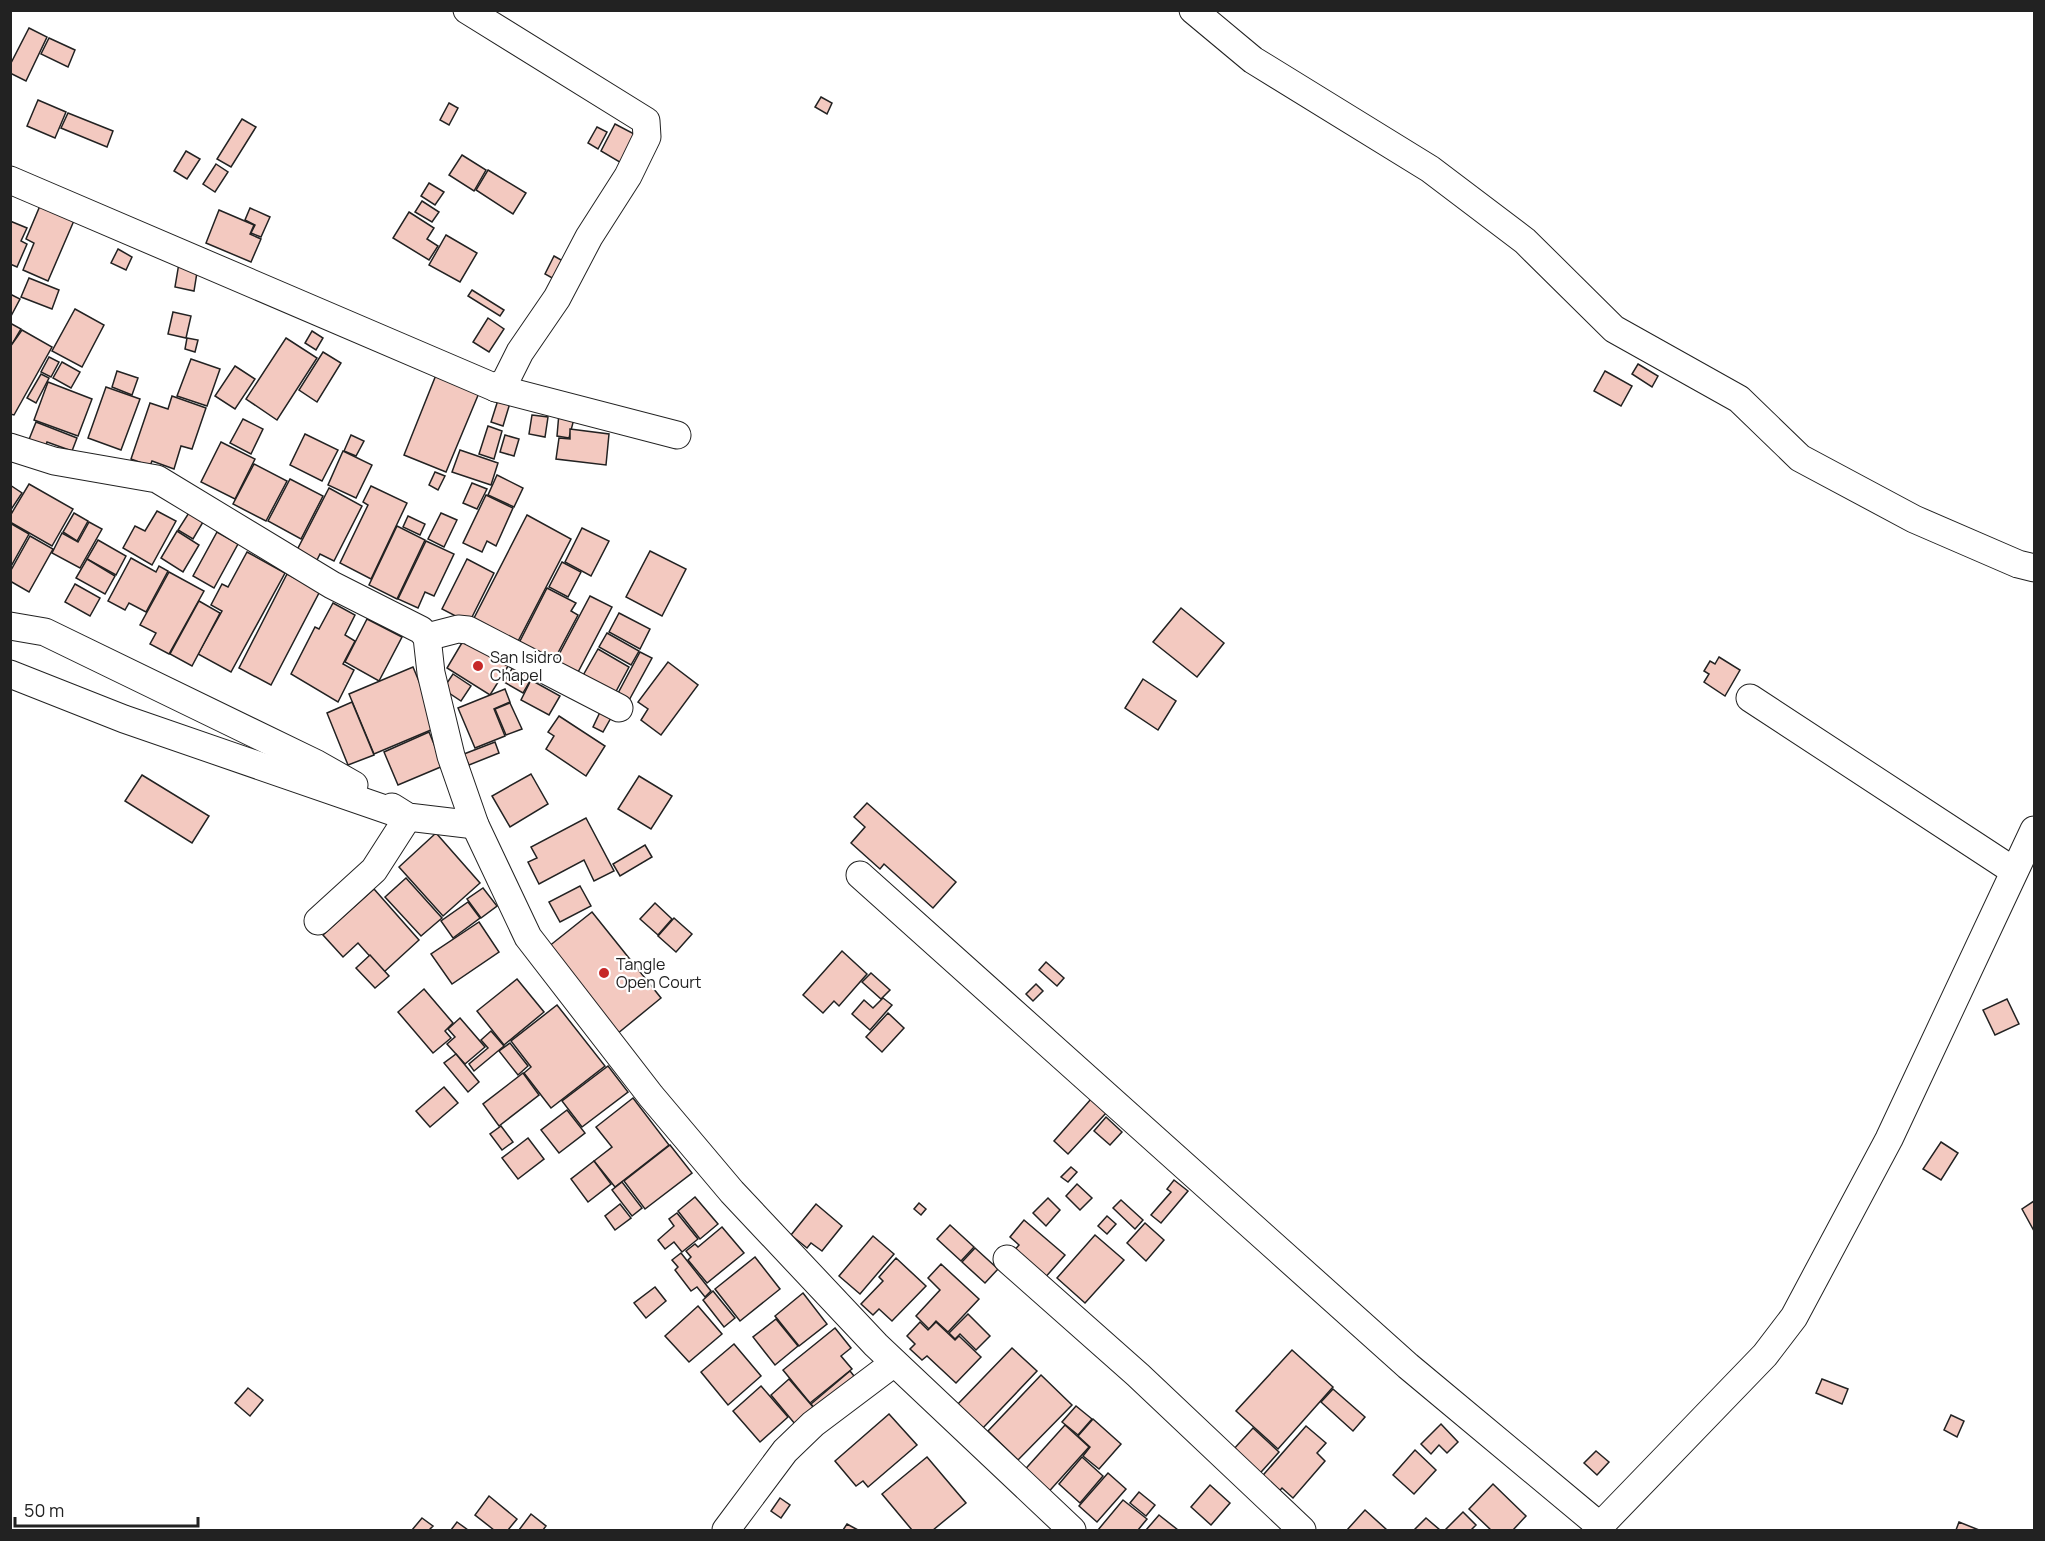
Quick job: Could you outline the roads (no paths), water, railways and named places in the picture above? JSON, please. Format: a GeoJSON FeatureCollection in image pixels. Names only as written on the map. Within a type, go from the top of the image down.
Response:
{"type":"FeatureCollection","features":[{"type":"Feature","properties":{"kind":"street"},"geometry":{"type":"LineString","coordinates":[[467,10],[646,121],[647,137],[628,176],[589,237],[557,298],[520,352],[506,380],[496,388]]}},
{"type":"Feature","properties":{"kind":"street"},"geometry":{"type":"LineString","coordinates":[[1193,10],[1253,60],[1430,169],[1525,241],[1614,329],[1739,399],[1800,458],[1914,519],[2018,564],[2034,568]]}},
{"type":"Feature","properties":{"kind":"street"},"geometry":{"type":"LineString","coordinates":[[10,180],[496,388],[677,435]]}},
{"type":"Feature","properties":{"kind":"street"},"geometry":{"type":"LineString","coordinates":[[10,447],[54,461],[157,479],[332,585],[411,624],[428,638],[431,673],[452,756],[475,825],[528,937],[651,1096],[732,1192],[894,1363],[1072,1530]]}},
{"type":"Feature","properties":{"kind":"street"},"geometry":{"type":"LineString","coordinates":[[10,626],[45,632],[317,764],[408,817]]}},
{"type":"Feature","properties":{"kind":"street"},"geometry":{"type":"LineString","coordinates":[[428,638],[458,629],[468,630],[619,708]]}},
{"type":"Feature","properties":{"kind":"street"},"geometry":{"type":"LineString","coordinates":[[10,674],[124,719],[408,817],[475,825]]}},
{"type":"Feature","properties":{"kind":"street"},"geometry":{"type":"LineString","coordinates":[[1750,698],[2014,871]]}},
{"type":"Feature","properties":{"kind":"street"},"geometry":{"type":"LineString","coordinates":[[318,921],[374,870],[408,817]]}},
{"type":"Feature","properties":{"kind":"street"},"geometry":{"type":"LineString","coordinates":[[860,875],[1408,1366],[1598,1528],[1765,1355],[1794,1317],[1889,1139],[2034,830]]}},
{"type":"Feature","properties":{"kind":"street"},"geometry":{"type":"LineString","coordinates":[[1007,1259],[1138,1375],[1302,1530]]}},
{"type":"Feature","properties":{"kind":"street"},"geometry":{"type":"LineString","coordinates":[[726,1530],[785,1451],[813,1424],[894,1363]]}},
{"type":"Feature","properties":{"kind":"place","name":"San Isidro Chapel"},"geometry":{"type":"Point","coordinates":[478,666]}},
{"type":"Feature","properties":{"kind":"place","name":"Tangle Open Court"},"geometry":{"type":"Point","coordinates":[604,973]}}]}
